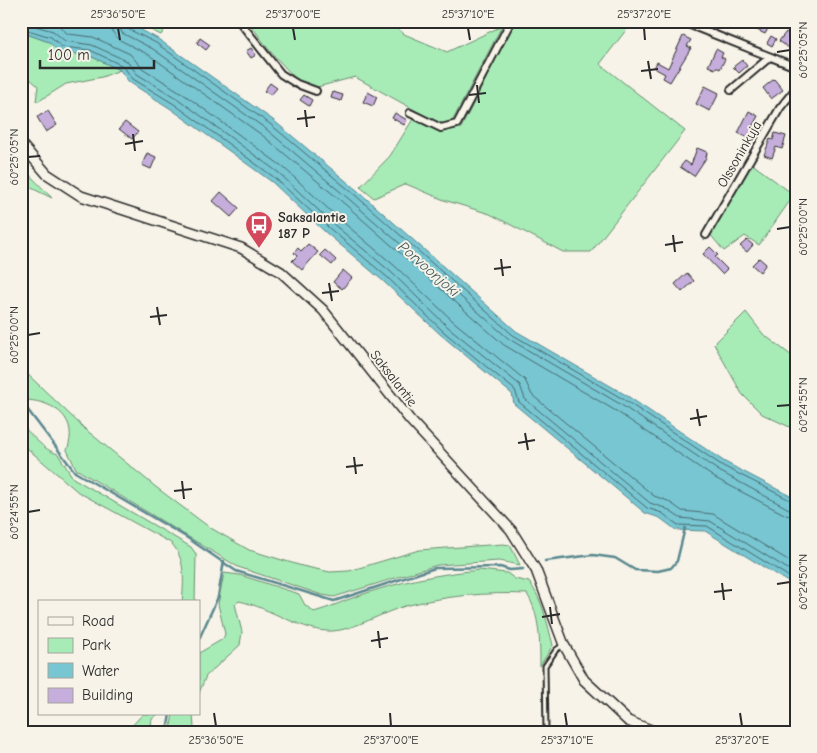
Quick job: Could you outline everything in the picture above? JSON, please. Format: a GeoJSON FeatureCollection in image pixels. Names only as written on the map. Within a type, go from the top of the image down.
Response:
{"type":"FeatureCollection","features":[{"type":"Feature","properties":{"kind":"street"},"geometry":{"type":"LineString","coordinates":[[239,21],[281,74],[297,84],[316,91]]}},
{"type":"Feature","properties":{"kind":"street"},"geometry":{"type":"LineString","coordinates":[[410,113],[441,128],[457,124],[511,21]]}},
{"type":"Feature","properties":{"kind":"street"},"geometry":{"type":"LineString","coordinates":[[683,22],[796,67]]}},
{"type":"Feature","properties":{"kind":"street"},"geometry":{"type":"LineString","coordinates":[[731,90],[770,57]]}},
{"type":"Feature","properties":{"kind":"street","name":"Olssoninkuja"},"geometry":{"type":"LineString","coordinates":[[706,235],[780,108],[796,88]]}},
{"type":"Feature","properties":{"kind":"street","name":"Saksalantie"},"geometry":{"type":"LineString","coordinates":[[21,144],[47,174],[81,196],[241,248],[288,278],[323,310],[410,420],[511,530],[536,570],[564,645],[584,680],[628,720],[656,732]]}},
{"type":"Feature","properties":{"kind":"lane"},"geometry":{"type":"LineString","coordinates":[[546,732],[545,666],[556,650],[564,645]]}},
{"type":"Feature","properties":{"kind":"green space"},"geometry":{"type":"Polygon","coordinates":[[[131,21],[170,21],[161,35],[131,21]]]}},
{"type":"Feature","properties":{"kind":"green space"},"geometry":{"type":"Polygon","coordinates":[[[248,21],[390,21],[404,34],[447,52],[502,26],[453,120],[440,124],[355,77],[306,90],[269,50],[248,21]]]}},
{"type":"Feature","properties":{"kind":"green space"},"geometry":{"type":"Polygon","coordinates":[[[515,21],[633,21],[600,64],[685,131],[591,252],[563,252],[490,214],[444,200],[406,184],[374,198],[360,187],[390,156],[413,119],[441,132],[461,128],[515,21]]]}},
{"type":"Feature","properties":{"kind":"green space"},"geometry":{"type":"Polygon","coordinates":[[[21,32],[49,42],[59,52],[88,55],[120,70],[102,77],[66,84],[36,101],[38,86],[21,71],[21,32]]]}},
{"type":"Feature","properties":{"kind":"green space"},"geometry":{"type":"Polygon","coordinates":[[[751,163],[794,195],[759,245],[745,236],[724,251],[709,233],[751,163]]]}},
{"type":"Feature","properties":{"kind":"green space"},"geometry":{"type":"Polygon","coordinates":[[[21,166],[52,198],[21,183],[21,166]]]}},
{"type":"Feature","properties":{"kind":"green space"},"geometry":{"type":"Polygon","coordinates":[[[746,312],[763,334],[796,359],[796,430],[762,414],[742,394],[714,344],[746,312]]]}},
{"type":"Feature","properties":{"kind":"green space"},"geometry":{"type":"Polygon","coordinates":[[[21,368],[85,429],[157,488],[209,527],[249,550],[302,566],[330,572],[349,571],[419,550],[503,544],[510,545],[520,565],[499,561],[437,565],[334,597],[322,595],[238,567],[76,469],[67,450],[70,430],[67,422],[56,409],[38,401],[27,400],[21,394],[21,368]]]}},
{"type":"Feature","properties":{"kind":"green space"},"geometry":{"type":"Polygon","coordinates":[[[21,424],[43,446],[58,454],[73,478],[191,547],[196,554],[195,600],[182,600],[182,563],[171,543],[78,492],[21,443],[21,424]]]}},
{"type":"Feature","properties":{"kind":"green space"},"geometry":{"type":"Polygon","coordinates":[[[479,570],[507,573],[515,579],[529,582],[538,596],[553,645],[540,666],[537,620],[535,610],[527,594],[481,594],[450,597],[405,606],[350,628],[333,631],[310,628],[262,608],[239,601],[235,604],[242,632],[240,645],[206,676],[200,691],[200,652],[223,639],[225,634],[218,604],[224,573],[240,575],[299,594],[305,605],[314,612],[373,591],[448,574],[479,570]]]}},
{"type":"Feature","properties":{"kind":"green space"},"geometry":{"type":"Polygon","coordinates":[[[141,716],[156,716],[152,719],[150,732],[126,732],[141,716]]]}},
{"type":"Feature","properties":{"kind":"green space"},"geometry":{"type":"Polygon","coordinates":[[[173,716],[193,716],[194,728],[197,732],[174,732],[171,725],[173,716]]]}},
{"type":"Feature","properties":{"kind":"water","name":"Porvoonjoki"},"geometry":{"type":"Polygon","coordinates":[[[21,21],[125,21],[158,39],[273,120],[358,191],[516,331],[626,395],[725,462],[796,499],[796,587],[705,531],[676,530],[660,518],[645,513],[514,404],[512,394],[441,335],[272,182],[171,109],[129,82],[120,70],[88,55],[59,52],[49,42],[21,32],[21,21]]]}},
{"type":"Feature","properties":{"kind":"building"},"geometry":{"type":"Polygon","coordinates":[[[754,21],[763,21],[770,25],[765,34],[751,27],[754,21]]]}},
{"type":"Feature","properties":{"kind":"building"},"geometry":{"type":"Polygon","coordinates":[[[786,32],[796,39],[796,53],[779,41],[786,32]]]}},
{"type":"Feature","properties":{"kind":"building"},"geometry":{"type":"Polygon","coordinates":[[[683,36],[691,40],[687,46],[691,48],[670,82],[663,78],[665,74],[654,68],[657,62],[668,68],[683,36]]]}},
{"type":"Feature","properties":{"kind":"building"},"geometry":{"type":"Polygon","coordinates":[[[771,36],[776,39],[772,46],[767,43],[771,36]]]}},
{"type":"Feature","properties":{"kind":"building"},"geometry":{"type":"Polygon","coordinates":[[[200,38],[210,45],[206,50],[197,43],[200,38]]]}},
{"type":"Feature","properties":{"kind":"building"},"geometry":{"type":"Polygon","coordinates":[[[251,48],[256,55],[251,58],[246,51],[251,48]]]}},
{"type":"Feature","properties":{"kind":"building"},"geometry":{"type":"Polygon","coordinates":[[[716,49],[723,53],[721,57],[725,59],[720,69],[708,66],[716,49]]]}},
{"type":"Feature","properties":{"kind":"building"},"geometry":{"type":"Polygon","coordinates":[[[742,60],[747,66],[739,73],[733,67],[742,60]]]}},
{"type":"Feature","properties":{"kind":"building"},"geometry":{"type":"Polygon","coordinates":[[[774,79],[783,90],[771,99],[763,88],[774,79]]]}},
{"type":"Feature","properties":{"kind":"building"},"geometry":{"type":"Polygon","coordinates":[[[270,83],[277,88],[271,95],[264,91],[270,83]]]}},
{"type":"Feature","properties":{"kind":"building"},"geometry":{"type":"Polygon","coordinates":[[[705,86],[719,93],[710,111],[696,104],[705,86]]]}},
{"type":"Feature","properties":{"kind":"building"},"geometry":{"type":"Polygon","coordinates":[[[333,92],[343,95],[341,101],[331,98],[333,92]]]}},
{"type":"Feature","properties":{"kind":"building"},"geometry":{"type":"Polygon","coordinates":[[[368,92],[377,97],[373,106],[363,102],[368,92]]]}},
{"type":"Feature","properties":{"kind":"building"},"geometry":{"type":"Polygon","coordinates":[[[304,95],[312,100],[309,106],[300,100],[304,95]]]}},
{"type":"Feature","properties":{"kind":"building"},"geometry":{"type":"Polygon","coordinates":[[[48,111],[57,125],[46,132],[37,117],[48,111]]]}},
{"type":"Feature","properties":{"kind":"building"},"geometry":{"type":"Polygon","coordinates":[[[749,111],[758,116],[752,127],[758,130],[753,140],[738,133],[749,111]]]}},
{"type":"Feature","properties":{"kind":"building"},"geometry":{"type":"Polygon","coordinates":[[[395,113],[407,120],[404,125],[392,118],[395,113]]]}},
{"type":"Feature","properties":{"kind":"building"},"geometry":{"type":"Polygon","coordinates":[[[125,122],[138,132],[132,139],[119,129],[125,122]]]}},
{"type":"Feature","properties":{"kind":"building"},"geometry":{"type":"Polygon","coordinates":[[[775,133],[786,136],[782,149],[776,147],[772,158],[764,155],[770,139],[773,140],[775,133]]]}},
{"type":"Feature","properties":{"kind":"building"},"geometry":{"type":"Polygon","coordinates":[[[697,148],[707,152],[706,158],[694,176],[680,167],[685,161],[691,165],[697,148]]]}},
{"type":"Feature","properties":{"kind":"building"},"geometry":{"type":"Polygon","coordinates":[[[147,153],[156,157],[151,169],[142,165],[147,153]]]}},
{"type":"Feature","properties":{"kind":"building"},"geometry":{"type":"Polygon","coordinates":[[[221,192],[239,208],[231,217],[213,201],[221,192]]]}},
{"type":"Feature","properties":{"kind":"building"},"geometry":{"type":"Polygon","coordinates":[[[747,240],[753,245],[747,252],[740,246],[747,240]]]}},
{"type":"Feature","properties":{"kind":"building"},"geometry":{"type":"Polygon","coordinates":[[[308,244],[318,252],[302,270],[292,261],[297,256],[294,253],[298,248],[301,251],[308,244]]]}},
{"type":"Feature","properties":{"kind":"building"},"geometry":{"type":"Polygon","coordinates":[[[710,247],[718,255],[715,257],[727,269],[722,274],[703,254],[710,247]]]}},
{"type":"Feature","properties":{"kind":"building"},"geometry":{"type":"Polygon","coordinates":[[[325,250],[336,260],[332,265],[320,255],[325,250]]]}},
{"type":"Feature","properties":{"kind":"building"},"geometry":{"type":"Polygon","coordinates":[[[759,258],[766,264],[760,272],[752,265],[759,258]]]}},
{"type":"Feature","properties":{"kind":"building"},"geometry":{"type":"Polygon","coordinates":[[[343,270],[352,278],[342,289],[333,282],[343,270]]]}},
{"type":"Feature","properties":{"kind":"building"},"geometry":{"type":"Polygon","coordinates":[[[687,273],[694,281],[682,292],[675,284],[687,273]]]}},
{"type":"Feature","properties":{"kind":"waterway"},"geometry":{"type":"LineString","coordinates":[[21,401],[75,472],[186,537],[236,571],[334,601],[435,568],[500,567],[510,570],[523,569]]}},
{"type":"Feature","properties":{"kind":"waterway"},"geometry":{"type":"LineString","coordinates":[[545,561],[593,555],[615,558],[635,570],[658,571],[671,568],[677,561],[685,528]]}},
{"type":"Feature","properties":{"kind":"waterway"},"geometry":{"type":"LineString","coordinates":[[200,637],[218,597],[224,561]]}},
{"type":"Feature","properties":{"kind":"waterway"},"geometry":{"type":"LineString","coordinates":[[167,732],[170,716]]}},
{"type":"Feature","properties":{"kind":"place","name":"Saksalantie 187 P"},"geometry":{"type":"Point","coordinates":[259,249]}}]}
